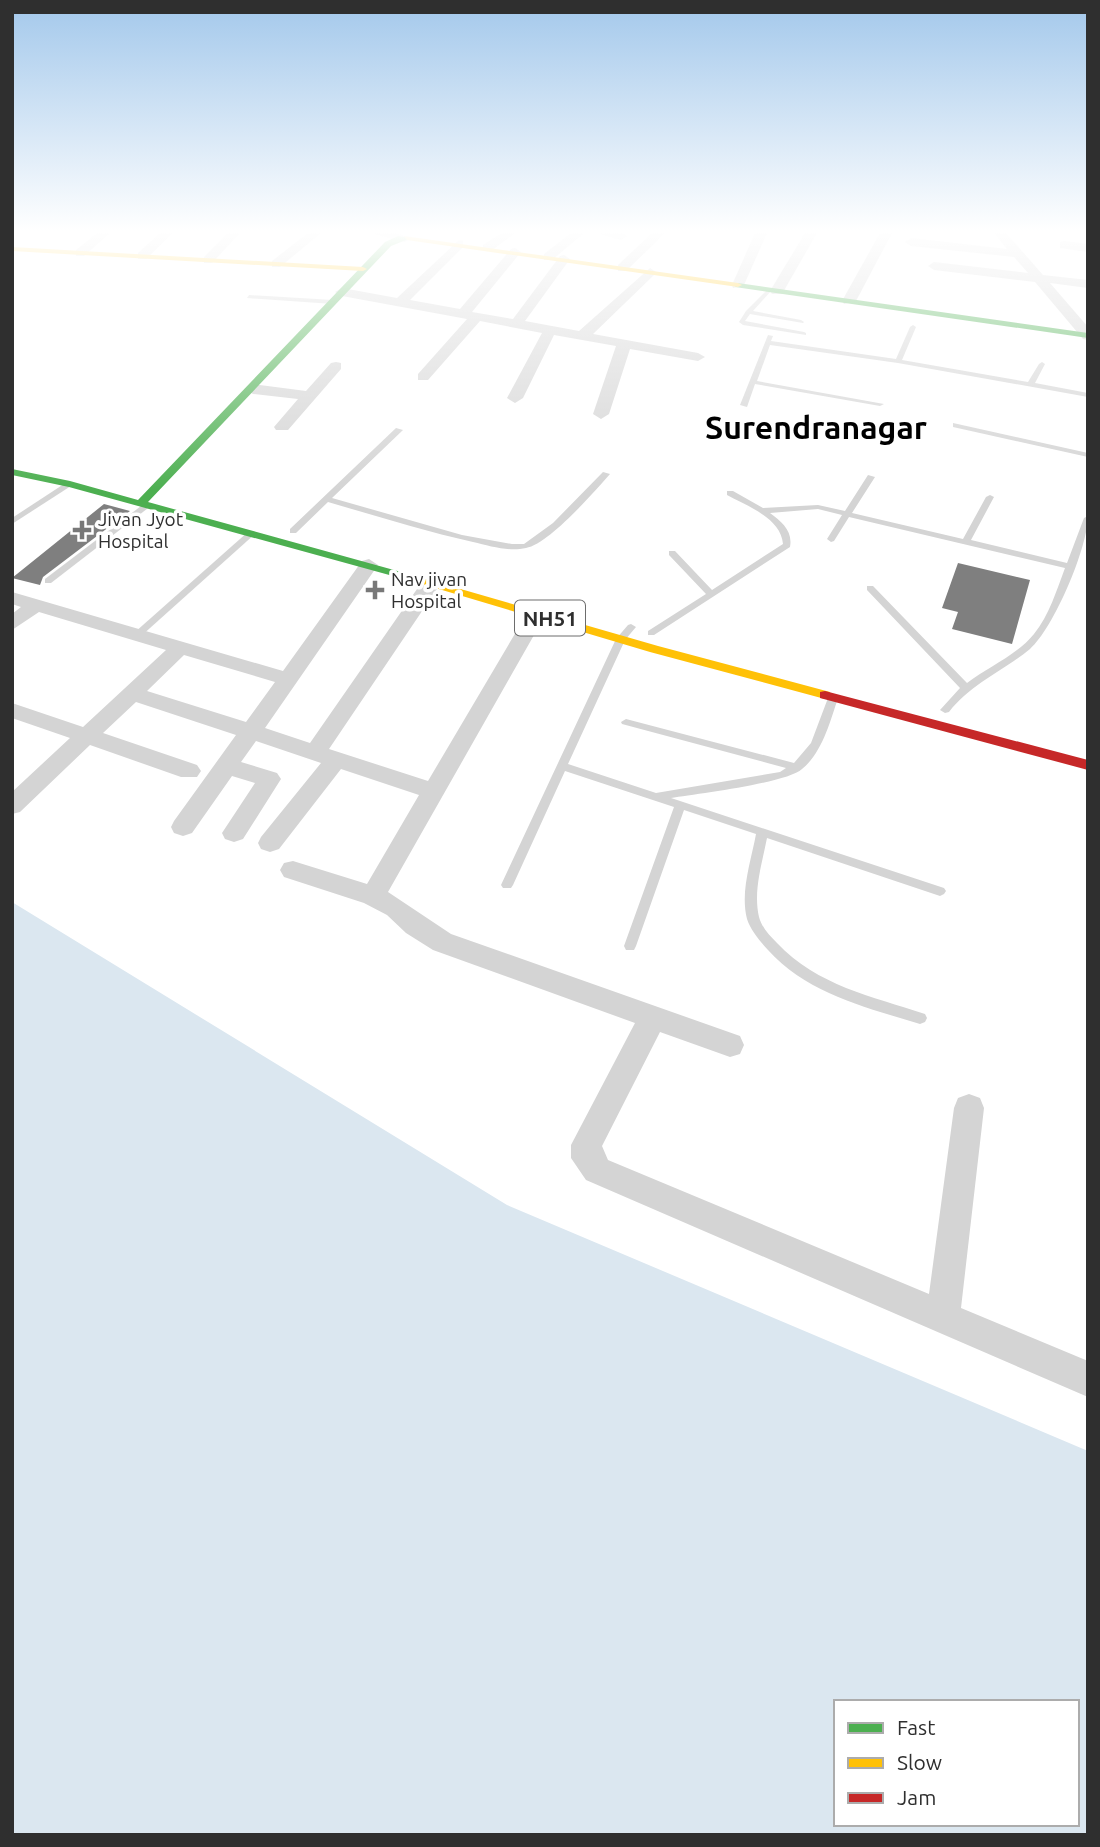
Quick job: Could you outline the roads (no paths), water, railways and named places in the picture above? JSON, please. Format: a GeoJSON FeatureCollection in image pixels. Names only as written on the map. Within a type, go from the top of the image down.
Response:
{"type":"FeatureCollection","features":[{"type":"Feature","properties":{"kind":"main road"},"geometry":{"type":"LineString","coordinates":[[147,500],[317,319]]}},
{"type":"Feature","properties":{"kind":"main road"},"geometry":{"type":"LineString","coordinates":[[973,319],[1088,336]]}},
{"type":"Feature","properties":{"kind":"main road","name":"NH51"},"geometry":{"type":"LineString","coordinates":[[12,460],[252,533],[536,614],[626,633],[651,633],[1088,748]]}},
{"type":"Feature","properties":{"kind":"main road","name":"NH51"},"geometry":{"type":"LineString","coordinates":[[12,472],[293,531],[833,698],[1088,765]]}},
{"type":"Feature","properties":{"kind":"street"},"geometry":{"type":"LineString","coordinates":[[423,377],[467,319]]}},
{"type":"Feature","properties":{"kind":"street"},"geometry":{"type":"LineString","coordinates":[[488,319],[624,344],[687,360]]}},
{"type":"Feature","properties":{"kind":"street"},"geometry":{"type":"LineString","coordinates":[[516,324],[519,319]]}},
{"type":"Feature","properties":{"kind":"street"},"geometry":{"type":"LineString","coordinates":[[582,336],[600,319]]}},
{"type":"Feature","properties":{"kind":"street"},"geometry":{"type":"LineString","coordinates":[[1074,319],[1088,336]]}},
{"type":"Feature","properties":{"kind":"street"},"geometry":{"type":"LineString","coordinates":[[515,398],[550,330]]}},
{"type":"Feature","properties":{"kind":"street"},"geometry":{"type":"LineString","coordinates":[[601,414],[624,344]]}},
{"type":"Feature","properties":{"kind":"street"},"geometry":{"type":"LineString","coordinates":[[282,427],[337,366]]}},
{"type":"Feature","properties":{"kind":"street"},"geometry":{"type":"LineString","coordinates":[[253,389],[309,396]]}},
{"type":"Feature","properties":{"kind":"street"},"geometry":{"type":"LineString","coordinates":[[183,827],[369,565]]}},
{"type":"Feature","properties":{"kind":"street"},"geometry":{"type":"LineString","coordinates":[[270,843],[431,583]]}},
{"type":"Feature","properties":{"kind":"street"},"geometry":{"type":"LineString","coordinates":[[12,598],[288,679]]}},
{"type":"Feature","properties":{"kind":"street"},"geometry":{"type":"LineString","coordinates":[[12,624],[36,605]]}},
{"type":"Feature","properties":{"kind":"street"},"geometry":{"type":"LineString","coordinates":[[373,896],[536,614]]}},
{"type":"Feature","properties":{"kind":"street"},"geometry":{"type":"LineString","coordinates":[[12,806],[180,648]]}},
{"type":"Feature","properties":{"kind":"street"},"geometry":{"type":"LineString","coordinates":[[131,693],[433,791]]}},
{"type":"Feature","properties":{"kind":"street"},"geometry":{"type":"LineString","coordinates":[[12,710],[190,771]]}},
{"type":"Feature","properties":{"kind":"street"},"geometry":{"type":"LineString","coordinates":[[226,766],[269,779],[234,832]]}},
{"type":"Feature","properties":{"kind":"street"},"geometry":{"type":"LineString","coordinates":[[293,870],[373,896],[396,908],[415,926],[442,942],[730,1045]]}},
{"type":"Feature","properties":{"kind":"street"},"geometry":{"type":"LineString","coordinates":[[653,1017],[586,1145],[587,1158],[597,1170],[1088,1379]]}},
{"type":"Feature","properties":{"kind":"street"},"geometry":{"type":"LineString","coordinates":[[943,1318],[970,1108]]}},
{"type":"Feature","properties":{"kind":"lane"},"geometry":{"type":"LineString","coordinates":[[742,319],[743,323],[804,334]]}},
{"type":"Feature","properties":{"kind":"lane"},"geometry":{"type":"LineString","coordinates":[[786,319],[801,322]]}},
{"type":"Feature","properties":{"kind":"lane"},"geometry":{"type":"LineString","coordinates":[[898,361],[913,327]]}},
{"type":"Feature","properties":{"kind":"lane"},"geometry":{"type":"LineString","coordinates":[[744,405],[773,329]]}},
{"type":"Feature","properties":{"kind":"lane"},"geometry":{"type":"LineString","coordinates":[[768,343],[898,361],[1088,394]]}},
{"type":"Feature","properties":{"kind":"lane"},"geometry":{"type":"LineString","coordinates":[[1031,384],[1042,364]]}},
{"type":"Feature","properties":{"kind":"lane"},"geometry":{"type":"LineString","coordinates":[[753,382],[880,404]]}},
{"type":"Feature","properties":{"kind":"lane"},"geometry":{"type":"LineString","coordinates":[[956,425],[1088,455]]}},
{"type":"Feature","properties":{"kind":"lane"},"geometry":{"type":"LineString","coordinates":[[293,531],[400,430]]}},
{"type":"Feature","properties":{"kind":"lane"},"geometry":{"type":"LineString","coordinates":[[327,499],[487,543],[519,548],[536,541],[606,474]]}},
{"type":"Feature","properties":{"kind":"lane"},"geometry":{"type":"LineString","coordinates":[[831,539],[871,477]]}},
{"type":"Feature","properties":{"kind":"lane"},"geometry":{"type":"LineString","coordinates":[[12,522],[70,484]]}},
{"type":"Feature","properties":{"kind":"lane"},"geometry":{"type":"LineString","coordinates":[[651,633],[787,545],[784,530],[760,511],[730,493]]}},
{"type":"Feature","properties":{"kind":"lane"},"geometry":{"type":"LineString","coordinates":[[965,543],[990,497]]}},
{"type":"Feature","properties":{"kind":"lane"},"geometry":{"type":"LineString","coordinates":[[48,582],[147,500]]}},
{"type":"Feature","properties":{"kind":"lane"},"geometry":{"type":"LineString","coordinates":[[760,511],[803,506],[1068,566]]}},
{"type":"Feature","properties":{"kind":"lane"},"geometry":{"type":"LineString","coordinates":[[945,710],[965,687],[1018,654],[1040,635],[1087,520]]}},
{"type":"Feature","properties":{"kind":"lane"},"geometry":{"type":"LineString","coordinates":[[137,635],[252,533]]}},
{"type":"Feature","properties":{"kind":"lane"},"geometry":{"type":"LineString","coordinates":[[673,553],[710,593]]}},
{"type":"Feature","properties":{"kind":"lane"},"geometry":{"type":"LineString","coordinates":[[870,588],[965,687]]}},
{"type":"Feature","properties":{"kind":"lane"},"geometry":{"type":"LineString","coordinates":[[507,885],[626,633]]}},
{"type":"Feature","properties":{"kind":"lane"},"geometry":{"type":"LineString","coordinates":[[656,797],[783,775],[798,768],[811,755],[833,698]]}},
{"type":"Feature","properties":{"kind":"lane"},"geometry":{"type":"LineString","coordinates":[[626,722],[798,768]]}},
{"type":"Feature","properties":{"kind":"lane"},"geometry":{"type":"LineString","coordinates":[[562,766],[940,891]]}},
{"type":"Feature","properties":{"kind":"lane"},"geometry":{"type":"LineString","coordinates":[[630,946],[680,805]]}},
{"type":"Feature","properties":{"kind":"lane"},"geometry":{"type":"LineString","coordinates":[[762,832],[751,897],[753,919],[778,954],[802,975],[825,988],[920,1018]]}},
{"type":"Feature","properties":{"kind":"place","name":"Jivan Jyot Hospital"},"geometry":{"type":"Point","coordinates":[82,530]}},
{"type":"Feature","properties":{"kind":"place","name":"Nav jivan Hospital"},"geometry":{"type":"Point","coordinates":[375,590]}},
{"type":"Feature","properties":{"kind":"district","name":"Surendranagar"},"geometry":{"type":"Point","coordinates":[816,427]}}]}
